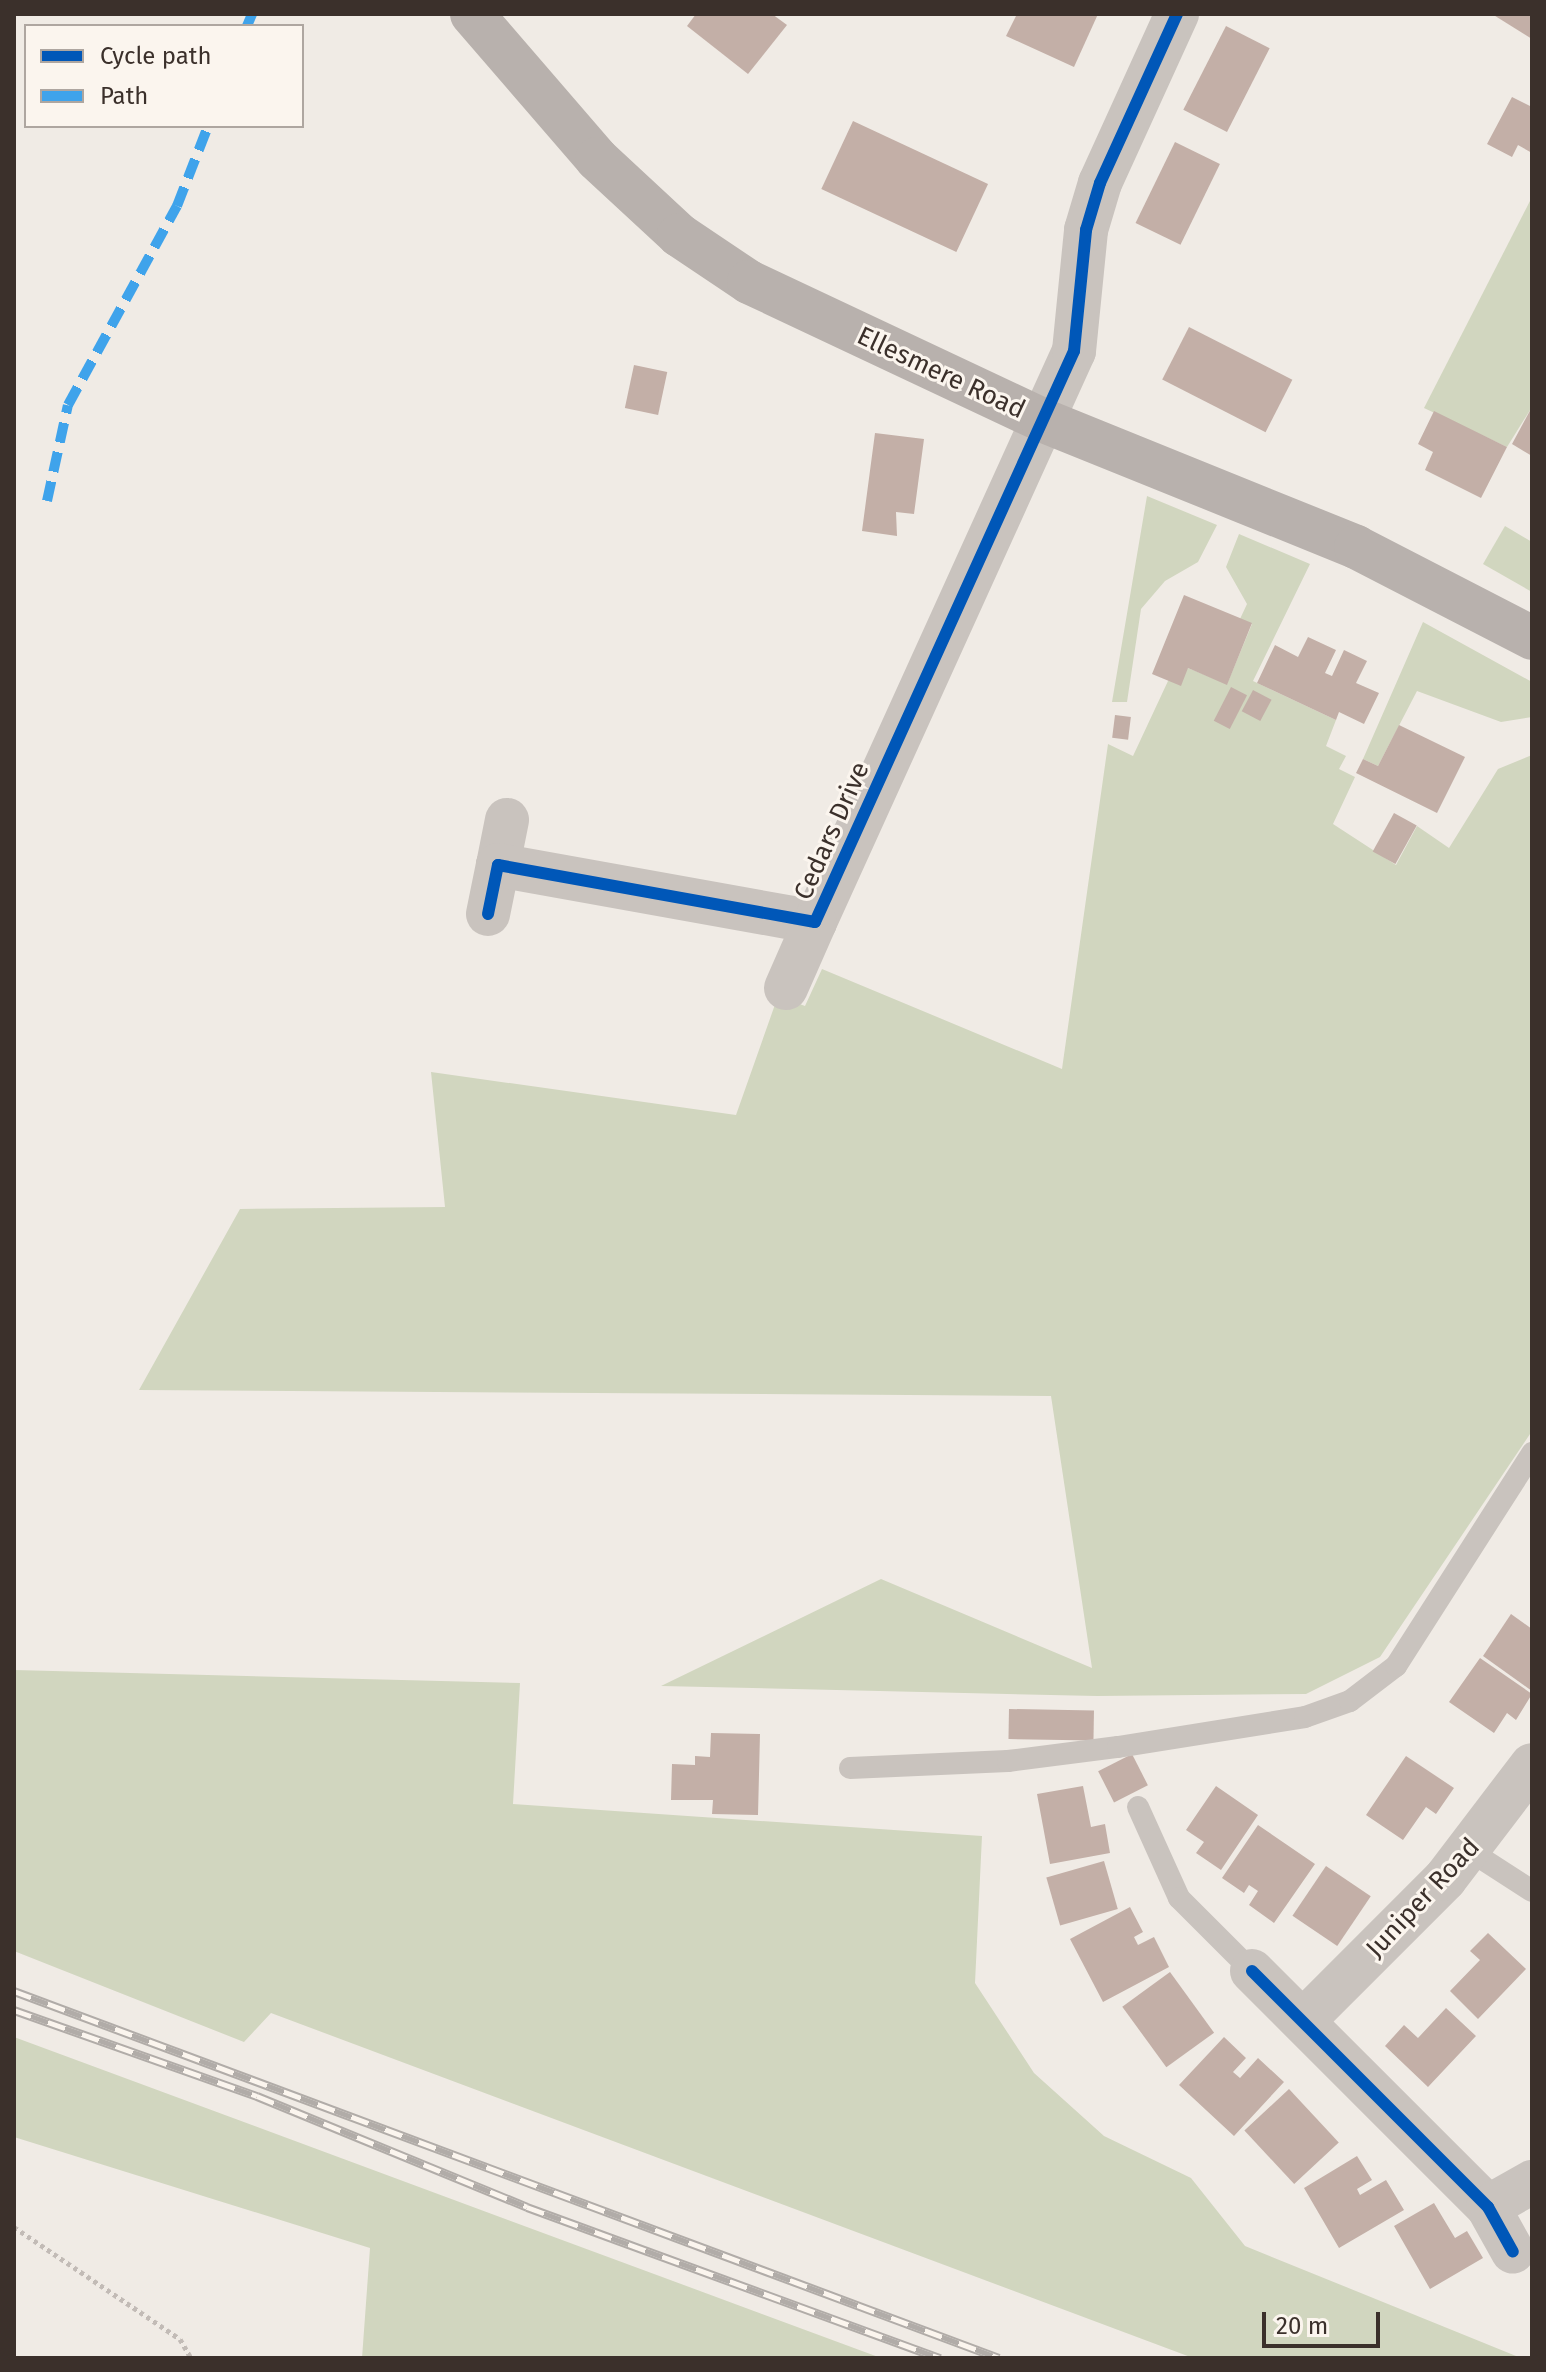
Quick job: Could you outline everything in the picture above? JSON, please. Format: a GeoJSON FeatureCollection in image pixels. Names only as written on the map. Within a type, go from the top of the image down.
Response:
{"type":"FeatureCollection","features":[{"type":"Feature","properties":{"kind":"main road","name":"Ellesmere Road"},"geometry":{"type":"LineString","coordinates":[[472,14],[597,159],[679,235],[749,282],[1042,420],[1356,547],[1532,638]]}},
{"type":"Feature","properties":{"kind":"street","name":"Cedars Drive"},"geometry":{"type":"LineString","coordinates":[[498,865],[815,922],[1074,351],[1086,230],[1100,183],[1177,14]]}},
{"type":"Feature","properties":{"kind":"street"},"geometry":{"type":"LineString","coordinates":[[488,914],[507,820]]}},
{"type":"Feature","properties":{"kind":"street"},"geometry":{"type":"LineString","coordinates":[[786,988],[815,922]]}},
{"type":"Feature","properties":{"kind":"street","name":"Juniper Road"},"geometry":{"type":"LineString","coordinates":[[1303,2021],[1470,1851],[1532,1765]]}},
{"type":"Feature","properties":{"kind":"street"},"geometry":{"type":"LineString","coordinates":[[1252,1971],[1488,2207],[1513,2252]]}},
{"type":"Feature","properties":{"kind":"street"},"geometry":{"type":"LineString","coordinates":[[1488,2207],[1532,2182]]}},
{"type":"Feature","properties":{"kind":"lane"},"geometry":{"type":"LineString","coordinates":[[850,1768],[1008,1761],[1118,1747],[1305,1717],[1350,1701],[1396,1666],[1532,1453]]}},
{"type":"Feature","properties":{"kind":"lane"},"geometry":{"type":"LineString","coordinates":[[1138,1807],[1179,1898],[1252,1971]]}},
{"type":"Feature","properties":{"kind":"lane"},"geometry":{"type":"LineString","coordinates":[[1470,1851],[1532,1891]]}},
{"type":"Feature","properties":{"kind":"path"},"geometry":{"type":"LineString","coordinates":[[14,2227],[180,2339],[191,2358]]}},
{"type":"Feature","properties":{"kind":"green space"},"geometry":{"type":"Polygon","coordinates":[[[1532,197],[1532,407],[1507,447],[1424,408],[1532,197]]]}},
{"type":"Feature","properties":{"kind":"green space"},"geometry":{"type":"Polygon","coordinates":[[[1147,496],[1217,525],[1198,562],[1165,581],[1141,609],[1127,702],[1112,702],[1147,496]]]}},
{"type":"Feature","properties":{"kind":"green space"},"geometry":{"type":"Polygon","coordinates":[[[1505,526],[1532,542],[1532,592],[1483,564],[1505,526]]]}},
{"type":"Feature","properties":{"kind":"green space"},"geometry":{"type":"Polygon","coordinates":[[[1239,534],[1310,564],[1253,681],[1336,720],[1326,746],[1346,756],[1339,769],[1355,777],[1333,824],[1396,865],[1417,826],[1449,848],[1498,769],[1532,755],[1532,1431],[1380,1657],[1306,1694],[1097,1696],[661,1686],[881,1579],[1092,1668],[1051,1396],[139,1390],[240,1209],[445,1207],[431,1072],[736,1115],[778,996],[805,1006],[822,969],[1062,1069],[1108,744],[1133,756],[1168,681],[1188,668],[1227,684],[1252,624],[1240,619],[1247,604],[1226,567],[1239,534]]]}},
{"type":"Feature","properties":{"kind":"green space"},"geometry":{"type":"Polygon","coordinates":[[[1423,622],[1532,682],[1532,717],[1501,722],[1417,691],[1378,766],[1363,759],[1423,622]]]}},
{"type":"Feature","properties":{"kind":"green space"},"geometry":{"type":"Polygon","coordinates":[[[14,1670],[520,1683],[513,1804],[982,1836],[975,1983],[1034,2073],[1104,2136],[1191,2178],[1245,2246],[1521,2358],[1193,2358],[271,2013],[244,2042],[14,1951],[14,1670]]]}},
{"type":"Feature","properties":{"kind":"green space"},"geometry":{"type":"Polygon","coordinates":[[[14,2037],[881,2358],[362,2358],[370,2248],[14,2137],[14,2037]]]}},
{"type":"Feature","properties":{"kind":"building"},"geometry":{"type":"Polygon","coordinates":[[[696,14],[772,14],[787,25],[748,74],[687,26],[696,14]]]}},
{"type":"Feature","properties":{"kind":"building"},"geometry":{"type":"Polygon","coordinates":[[[1017,14],[1098,14],[1074,67],[1006,36],[1017,14]]]}},
{"type":"Feature","properties":{"kind":"building"},"geometry":{"type":"Polygon","coordinates":[[[1492,14],[1532,14],[1532,39],[1492,14]]]}},
{"type":"Feature","properties":{"kind":"building"},"geometry":{"type":"Polygon","coordinates":[[[1226,26],[1270,48],[1227,132],[1183,110],[1226,26]]]}},
{"type":"Feature","properties":{"kind":"building"},"geometry":{"type":"Polygon","coordinates":[[[1512,97],[1532,107],[1532,153],[1518,145],[1512,157],[1487,144],[1512,97]]]}},
{"type":"Feature","properties":{"kind":"building"},"geometry":{"type":"Polygon","coordinates":[[[853,121],[988,184],[956,252],[821,189],[853,121]]]}},
{"type":"Feature","properties":{"kind":"building"},"geometry":{"type":"Polygon","coordinates":[[[1175,142],[1220,164],[1180,245],[1136,223],[1175,142]]]}},
{"type":"Feature","properties":{"kind":"building"},"geometry":{"type":"Polygon","coordinates":[[[1189,327],[1292,380],[1266,432],[1162,380],[1189,327]]]}},
{"type":"Feature","properties":{"kind":"building"},"geometry":{"type":"Polygon","coordinates":[[[634,365],[667,372],[658,415],[625,408],[634,365]]]}},
{"type":"Feature","properties":{"kind":"building"},"geometry":{"type":"Polygon","coordinates":[[[1532,407],[1532,456],[1512,444],[1532,407]]]}},
{"type":"Feature","properties":{"kind":"building"},"geometry":{"type":"Polygon","coordinates":[[[1434,411],[1507,447],[1481,498],[1425,470],[1433,452],[1418,444],[1434,411]]]}},
{"type":"Feature","properties":{"kind":"building"},"geometry":{"type":"Polygon","coordinates":[[[875,433],[924,439],[914,514],[896,512],[897,536],[862,531],[875,433]]]}},
{"type":"Feature","properties":{"kind":"building"},"geometry":{"type":"Polygon","coordinates":[[[1184,595],[1252,623],[1227,685],[1188,668],[1181,686],[1152,674],[1184,595]]]}},
{"type":"Feature","properties":{"kind":"building"},"geometry":{"type":"Polygon","coordinates":[[[1308,637],[1336,650],[1325,673],[1332,676],[1344,650],[1367,661],[1356,683],[1379,693],[1364,724],[1339,712],[1336,720],[1257,683],[1275,645],[1298,657],[1308,637]]]}},
{"type":"Feature","properties":{"kind":"building"},"geometry":{"type":"Polygon","coordinates":[[[1231,687],[1247,695],[1230,729],[1214,721],[1231,687]]]}},
{"type":"Feature","properties":{"kind":"building"},"geometry":{"type":"Polygon","coordinates":[[[1253,690],[1272,700],[1260,721],[1242,711],[1253,690]]]}},
{"type":"Feature","properties":{"kind":"building"},"geometry":{"type":"Polygon","coordinates":[[[1115,715],[1131,717],[1128,740],[1112,738],[1115,715]]]}},
{"type":"Feature","properties":{"kind":"building"},"geometry":{"type":"Polygon","coordinates":[[[1399,725],[1465,757],[1437,813],[1356,773],[1363,759],[1378,766],[1399,725]]]}},
{"type":"Feature","properties":{"kind":"building"},"geometry":{"type":"Polygon","coordinates":[[[1394,813],[1417,826],[1395,864],[1373,851],[1394,813]]]}},
{"type":"Feature","properties":{"kind":"building"},"geometry":{"type":"Polygon","coordinates":[[[1511,1614],[1532,1629],[1532,1691],[1483,1656],[1511,1614]]]}},
{"type":"Feature","properties":{"kind":"building"},"geometry":{"type":"Polygon","coordinates":[[[1480,1658],[1532,1694],[1516,1720],[1507,1713],[1494,1733],[1449,1702],[1480,1658]]]}},
{"type":"Feature","properties":{"kind":"building"},"geometry":{"type":"Polygon","coordinates":[[[1009,1709],[1094,1710],[1093,1740],[1008,1739],[1009,1709]]]}},
{"type":"Feature","properties":{"kind":"building"},"geometry":{"type":"Polygon","coordinates":[[[711,1733],[760,1734],[758,1815],[712,1814],[713,1800],[671,1800],[672,1764],[695,1765],[695,1756],[710,1757],[711,1733]]]}},
{"type":"Feature","properties":{"kind":"building"},"geometry":{"type":"Polygon","coordinates":[[[1132,1754],[1148,1785],[1114,1802],[1098,1771],[1132,1754]]]}},
{"type":"Feature","properties":{"kind":"building"},"geometry":{"type":"Polygon","coordinates":[[[1406,1756],[1454,1788],[1436,1814],[1426,1807],[1403,1840],[1366,1815],[1406,1756]]]}},
{"type":"Feature","properties":{"kind":"building"},"geometry":{"type":"Polygon","coordinates":[[[1083,1786],[1091,1827],[1105,1824],[1110,1853],[1050,1864],[1037,1794],[1083,1786]]]}},
{"type":"Feature","properties":{"kind":"building"},"geometry":{"type":"Polygon","coordinates":[[[1216,1786],[1258,1815],[1221,1870],[1196,1853],[1204,1842],[1186,1830],[1216,1786]]]}},
{"type":"Feature","properties":{"kind":"building"},"geometry":{"type":"Polygon","coordinates":[[[1258,1825],[1315,1864],[1274,1923],[1249,1905],[1258,1891],[1249,1885],[1244,1893],[1222,1878],[1258,1825]]]}},
{"type":"Feature","properties":{"kind":"building"},"geometry":{"type":"Polygon","coordinates":[[[1104,1861],[1118,1909],[1060,1926],[1046,1878],[1104,1861]]]}},
{"type":"Feature","properties":{"kind":"building"},"geometry":{"type":"Polygon","coordinates":[[[1326,1866],[1371,1896],[1337,1946],[1292,1916],[1326,1866]]]}},
{"type":"Feature","properties":{"kind":"building"},"geometry":{"type":"Polygon","coordinates":[[[1130,1907],[1143,1932],[1134,1937],[1138,1945],[1154,1937],[1169,1967],[1103,2002],[1070,1939],[1130,1907]]]}},
{"type":"Feature","properties":{"kind":"building"},"geometry":{"type":"Polygon","coordinates":[[[1488,1933],[1526,1969],[1478,2019],[1450,1991],[1480,1960],[1470,1951],[1488,1933]]]}},
{"type":"Feature","properties":{"kind":"building"},"geometry":{"type":"Polygon","coordinates":[[[1170,1972],[1214,2033],[1166,2067],[1122,2007],[1170,1972]]]}},
{"type":"Feature","properties":{"kind":"building"},"geometry":{"type":"Polygon","coordinates":[[[1446,2008],[1476,2036],[1428,2087],[1385,2046],[1404,2025],[1418,2038],[1446,2008]]]}},
{"type":"Feature","properties":{"kind":"building"},"geometry":{"type":"Polygon","coordinates":[[[1224,2037],[1246,2058],[1233,2072],[1240,2078],[1258,2058],[1284,2082],[1234,2136],[1179,2085],[1224,2037]]]}},
{"type":"Feature","properties":{"kind":"building"},"geometry":{"type":"Polygon","coordinates":[[[1289,2089],[1339,2142],[1294,2184],[1244,2131],[1289,2089]]]}},
{"type":"Feature","properties":{"kind":"building"},"geometry":{"type":"Polygon","coordinates":[[[1357,2156],[1372,2180],[1357,2189],[1360,2195],[1386,2180],[1404,2210],[1339,2248],[1304,2188],[1357,2156]]]}},
{"type":"Feature","properties":{"kind":"building"},"geometry":{"type":"Polygon","coordinates":[[[1434,2203],[1455,2238],[1467,2231],[1483,2258],[1430,2289],[1394,2226],[1434,2203]]]}},
{"type":"Feature","properties":{"kind":"railway"},"geometry":{"type":"LineString","coordinates":[[14,1991],[999,2358]]}},
{"type":"Feature","properties":{"kind":"railway"},"geometry":{"type":"LineString","coordinates":[[14,2010],[257,2096],[527,2207],[940,2358]]}},
{"type":"Feature","properties":{"kind":"marked path"},"geometry":{"type":"LineString","coordinates":[[248,24],[252,14]]}},
{"type":"Feature","properties":{"kind":"marked path"},"geometry":{"type":"LineString","coordinates":[[47,501],[68,405],[177,206],[207,128]]}},
{"type":"Feature","properties":{"kind":"cycle path"},"geometry":{"type":"LineString","coordinates":[[488,914],[498,865],[815,922],[1074,351],[1086,230],[1100,183],[1177,14]]}},
{"type":"Feature","properties":{"kind":"cycle path"},"geometry":{"type":"LineString","coordinates":[[1252,1971],[1488,2207],[1513,2252]]}}]}
